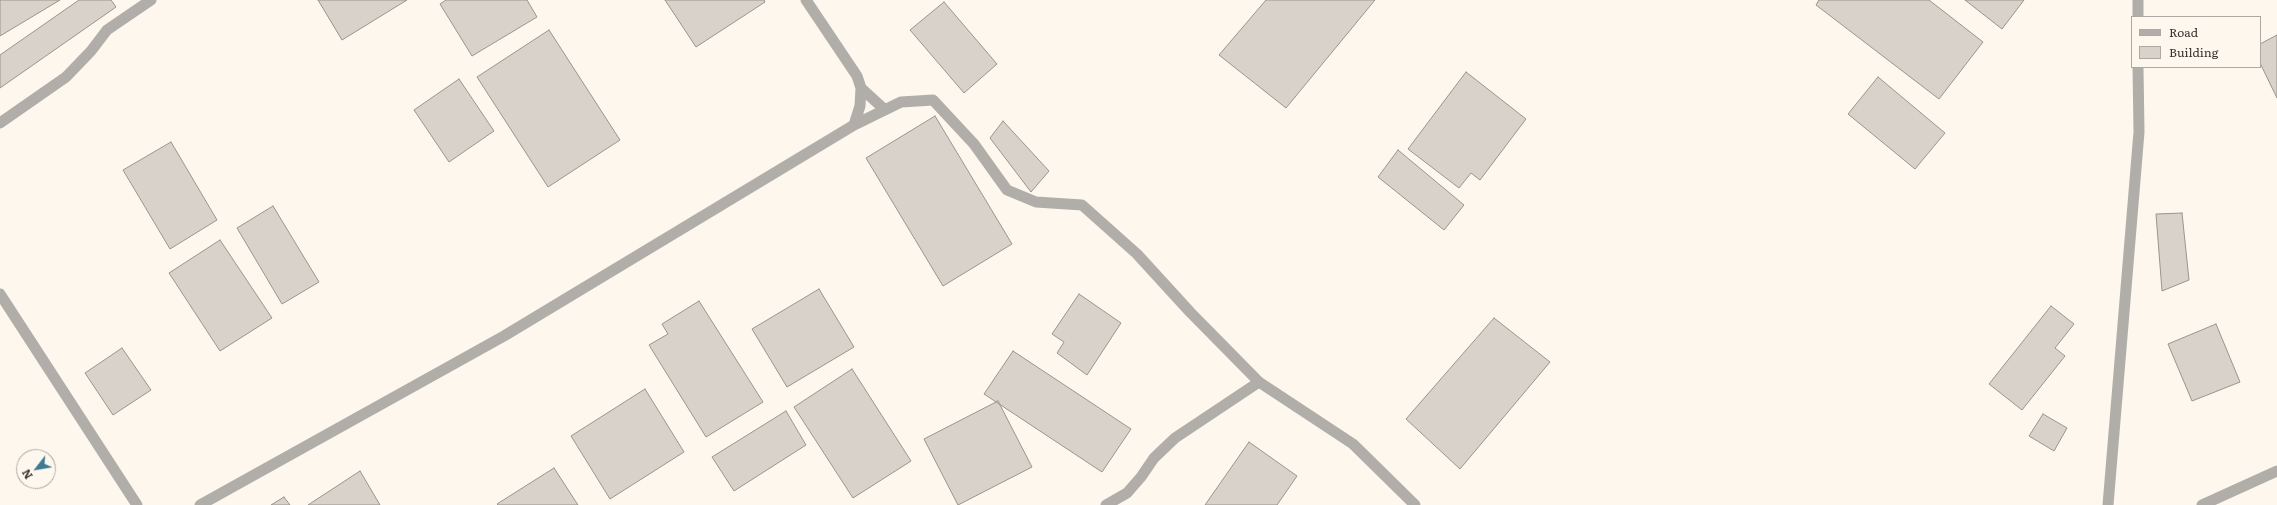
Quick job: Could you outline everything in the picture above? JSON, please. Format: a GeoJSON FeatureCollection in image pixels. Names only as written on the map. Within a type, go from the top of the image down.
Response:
{"type":"FeatureCollection","features":[{"type":"Feature","properties":{"kind":"street"},"geometry":{"type":"LineString","coordinates":[[0,123],[66,77],[91,51],[107,30],[150,0]]}},
{"type":"Feature","properties":{"kind":"street"},"geometry":{"type":"LineString","coordinates":[[806,0],[857,76],[861,88],[860,106],[854,125]]}},
{"type":"Feature","properties":{"kind":"street"},"geometry":{"type":"LineString","coordinates":[[2138,0],[2138,16]]}},
{"type":"Feature","properties":{"kind":"street"},"geometry":{"type":"LineString","coordinates":[[2108,505],[2139,132],[2138,68]]}},
{"type":"Feature","properties":{"kind":"street"},"geometry":{"type":"LineString","coordinates":[[861,88],[884,109]]}},
{"type":"Feature","properties":{"kind":"street"},"geometry":{"type":"LineString","coordinates":[[200,505],[504,336],[854,125],[901,102],[933,100],[974,144],[1007,190],[1036,202],[1082,205],[1137,254],[1190,312],[1259,382],[1353,444],[1415,505]]}},
{"type":"Feature","properties":{"kind":"street"},"geometry":{"type":"LineString","coordinates":[[0,294],[137,505]]}},
{"type":"Feature","properties":{"kind":"street"},"geometry":{"type":"LineString","coordinates":[[1106,505],[1127,492],[1141,477],[1154,458],[1175,438],[1259,382]]}},
{"type":"Feature","properties":{"kind":"street"},"geometry":{"type":"LineString","coordinates":[[2202,505],[2277,471]]}},
{"type":"Feature","properties":{"kind":"building"},"geometry":{"type":"Polygon","coordinates":[[[0,0],[60,0],[0,36],[0,0]]]}},
{"type":"Feature","properties":{"kind":"building"},"geometry":{"type":"Polygon","coordinates":[[[79,0],[111,0],[116,7],[0,88],[0,55],[79,0]]]}},
{"type":"Feature","properties":{"kind":"building"},"geometry":{"type":"Polygon","coordinates":[[[318,0],[407,0],[342,40],[318,0]]]}},
{"type":"Feature","properties":{"kind":"building"},"geometry":{"type":"Polygon","coordinates":[[[446,0],[527,0],[537,17],[472,56],[440,4],[446,0]]]}},
{"type":"Feature","properties":{"kind":"building"},"geometry":{"type":"Polygon","coordinates":[[[665,0],[764,0],[765,2],[696,47],[665,0]]]}},
{"type":"Feature","properties":{"kind":"building"},"geometry":{"type":"Polygon","coordinates":[[[1266,0],[1375,0],[1286,108],[1219,55],[1266,0]]]}},
{"type":"Feature","properties":{"kind":"building"},"geometry":{"type":"Polygon","coordinates":[[[1819,0],[1929,0],[1983,42],[1939,99],[1816,5],[1819,0]]]}},
{"type":"Feature","properties":{"kind":"building"},"geometry":{"type":"Polygon","coordinates":[[[1965,0],[2024,0],[2002,29],[1965,0]]]}},
{"type":"Feature","properties":{"kind":"building"},"geometry":{"type":"Polygon","coordinates":[[[944,2],[997,64],[964,93],[910,30],[944,2]]]}},
{"type":"Feature","properties":{"kind":"building"},"geometry":{"type":"Polygon","coordinates":[[[549,30],[620,140],[548,187],[477,77],[549,30]]]}},
{"type":"Feature","properties":{"kind":"building"},"geometry":{"type":"Polygon","coordinates":[[[2277,35],[2277,98],[2261,65],[2261,43],[2277,35]]]}},
{"type":"Feature","properties":{"kind":"building"},"geometry":{"type":"Polygon","coordinates":[[[1466,72],[1526,119],[1480,180],[1471,173],[1459,188],[1408,149],[1466,72]]]}},
{"type":"Feature","properties":{"kind":"building"},"geometry":{"type":"Polygon","coordinates":[[[1878,77],[1945,133],[1915,169],[1848,114],[1878,77]]]}},
{"type":"Feature","properties":{"kind":"building"},"geometry":{"type":"Polygon","coordinates":[[[459,79],[494,131],[449,162],[414,110],[459,79]]]}},
{"type":"Feature","properties":{"kind":"building"},"geometry":{"type":"Polygon","coordinates":[[[935,116],[1012,244],[943,286],[866,158],[935,116]]]}},
{"type":"Feature","properties":{"kind":"building"},"geometry":{"type":"Polygon","coordinates":[[[1003,121],[1049,171],[1031,192],[990,138],[1003,121]]]}},
{"type":"Feature","properties":{"kind":"building"},"geometry":{"type":"Polygon","coordinates":[[[171,142],[217,220],[170,249],[123,170],[171,142]]]}},
{"type":"Feature","properties":{"kind":"building"},"geometry":{"type":"Polygon","coordinates":[[[1398,150],[1464,205],[1444,230],[1378,177],[1398,150]]]}},
{"type":"Feature","properties":{"kind":"building"},"geometry":{"type":"Polygon","coordinates":[[[273,206],[319,282],[282,304],[237,228],[273,206]]]}},
{"type":"Feature","properties":{"kind":"building"},"geometry":{"type":"Polygon","coordinates":[[[2182,213],[2189,280],[2162,291],[2156,214],[2182,213]]]}},
{"type":"Feature","properties":{"kind":"building"},"geometry":{"type":"Polygon","coordinates":[[[220,240],[272,318],[220,351],[169,273],[220,240]]]}},
{"type":"Feature","properties":{"kind":"building"},"geometry":{"type":"Polygon","coordinates":[[[819,289],[854,347],[787,387],[752,329],[819,289]]]}},
{"type":"Feature","properties":{"kind":"building"},"geometry":{"type":"Polygon","coordinates":[[[1079,294],[1121,323],[1087,375],[1057,353],[1064,342],[1052,334],[1079,294]]]}},
{"type":"Feature","properties":{"kind":"building"},"geometry":{"type":"Polygon","coordinates":[[[699,301],[763,402],[706,437],[649,345],[668,334],[662,324],[699,301]]]}},
{"type":"Feature","properties":{"kind":"building"},"geometry":{"type":"Polygon","coordinates":[[[2051,306],[2074,324],[2055,348],[2065,356],[2022,410],[1989,384],[2051,306]]]}},
{"type":"Feature","properties":{"kind":"building"},"geometry":{"type":"Polygon","coordinates":[[[1494,318],[1550,362],[1460,469],[1406,419],[1494,318]]]}},
{"type":"Feature","properties":{"kind":"building"},"geometry":{"type":"Polygon","coordinates":[[[2216,324],[2240,382],[2192,401],[2168,344],[2216,324]]]}},
{"type":"Feature","properties":{"kind":"building"},"geometry":{"type":"Polygon","coordinates":[[[122,348],[151,390],[113,415],[85,373],[122,348]]]}},
{"type":"Feature","properties":{"kind":"building"},"geometry":{"type":"Polygon","coordinates":[[[1013,351],[1131,429],[1102,472],[984,394],[1013,351]]]}},
{"type":"Feature","properties":{"kind":"building"},"geometry":{"type":"Polygon","coordinates":[[[852,369],[911,461],[853,498],[794,407],[852,369]]]}},
{"type":"Feature","properties":{"kind":"building"},"geometry":{"type":"Polygon","coordinates":[[[645,389],[684,452],[610,499],[571,436],[645,389]]]}},
{"type":"Feature","properties":{"kind":"building"},"geometry":{"type":"Polygon","coordinates":[[[998,401],[1032,467],[958,505],[924,439],[998,401]]]}},
{"type":"Feature","properties":{"kind":"building"},"geometry":{"type":"Polygon","coordinates":[[[786,411],[806,445],[734,491],[712,457],[786,411]]]}},
{"type":"Feature","properties":{"kind":"building"},"geometry":{"type":"Polygon","coordinates":[[[2043,414],[2067,428],[2054,451],[2029,436],[2043,414]]]}},
{"type":"Feature","properties":{"kind":"building"},"geometry":{"type":"Polygon","coordinates":[[[1249,442],[1297,476],[1277,505],[1205,505],[1249,442]]]}},
{"type":"Feature","properties":{"kind":"building"},"geometry":{"type":"Polygon","coordinates":[[[554,468],[578,505],[497,504],[554,468]]]}},
{"type":"Feature","properties":{"kind":"building"},"geometry":{"type":"Polygon","coordinates":[[[360,471],[380,505],[308,505],[360,471]]]}},
{"type":"Feature","properties":{"kind":"building"},"geometry":{"type":"Polygon","coordinates":[[[284,497],[290,505],[271,505],[284,497]]]}}]}
